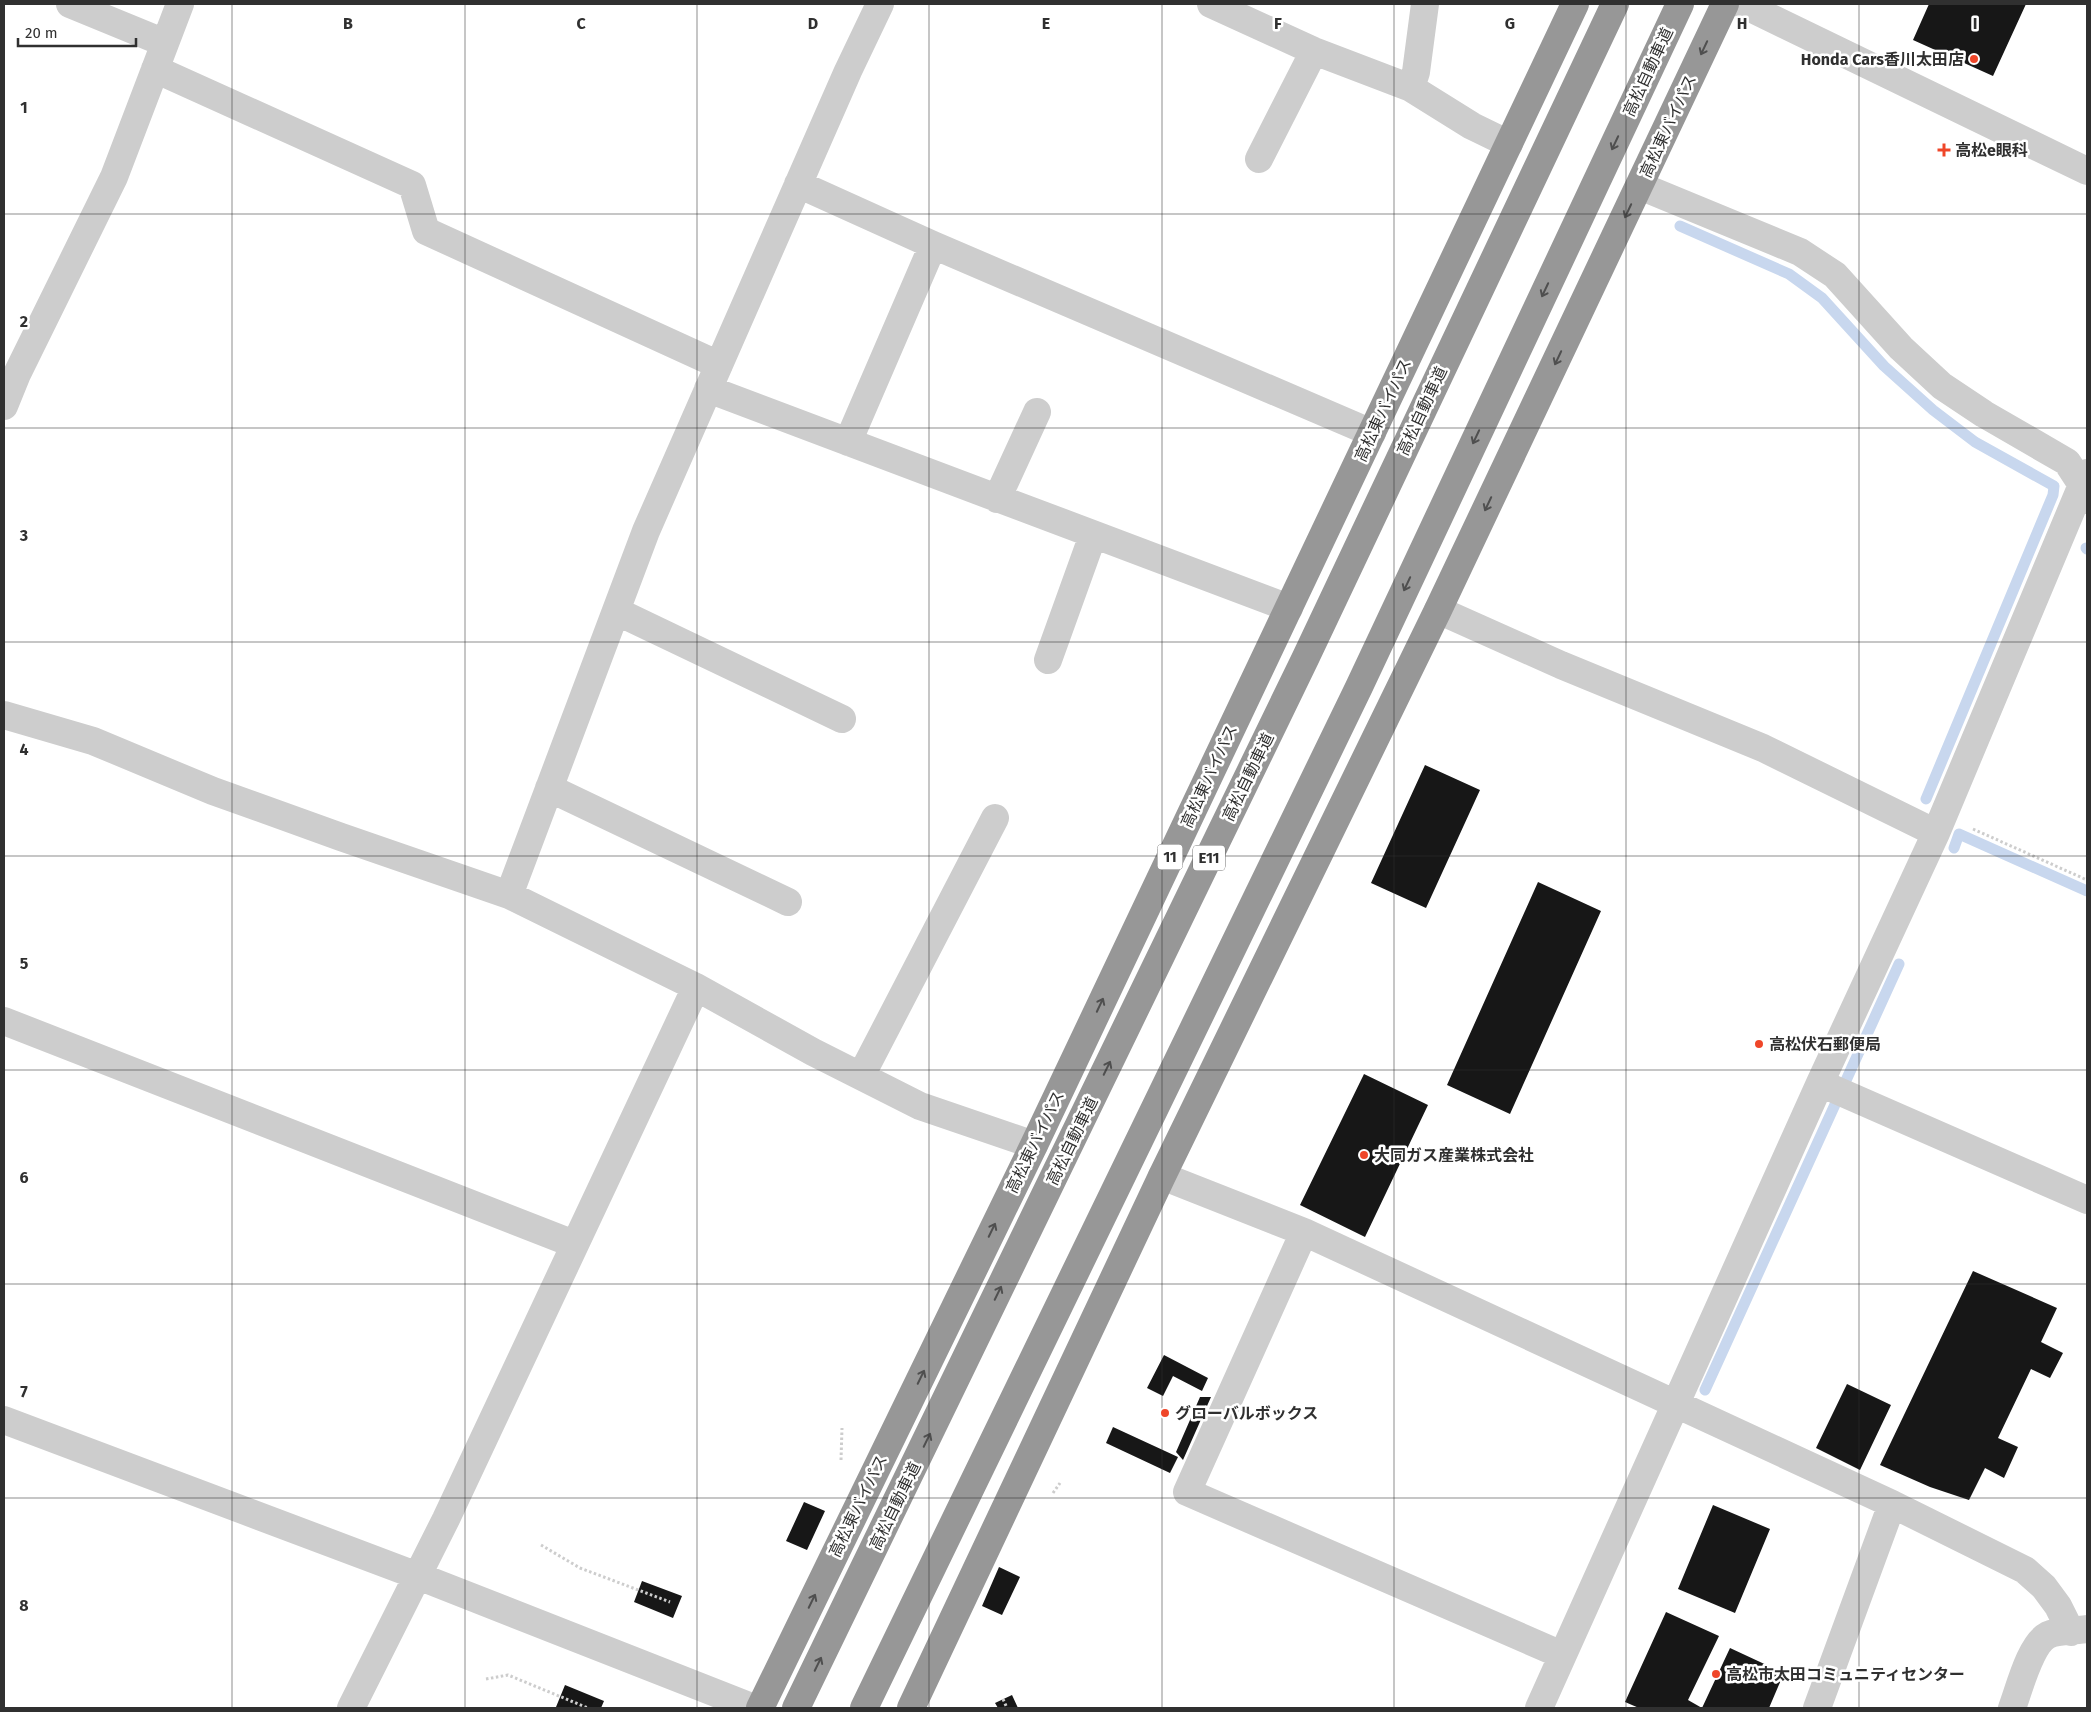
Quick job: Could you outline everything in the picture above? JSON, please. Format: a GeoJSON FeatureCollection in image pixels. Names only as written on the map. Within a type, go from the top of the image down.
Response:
{"type":"FeatureCollection","features":[{"type":"Feature","properties":{"kind":"highway","name":"高松東バイパス"},"geometry":{"type":"LineString","coordinates":[[760,1708],[1034,1145],[1575,4]]}},
{"type":"Feature","properties":{"kind":"highway","name":"高松自動車道"},"geometry":{"type":"LineString","coordinates":[[796,1708],[1305,659],[1615,4]]}},
{"type":"Feature","properties":{"kind":"highway","name":"高松自動車道"},"geometry":{"type":"LineString","coordinates":[[864,1708],[1359,687],[1680,4]]}},
{"type":"Feature","properties":{"kind":"highway","name":"高松東バイパス"},"geometry":{"type":"LineString","coordinates":[[910,1708],[1162,1176],[1438,610],[1725,4]]}},
{"type":"Feature","properties":{"kind":"street"},"geometry":{"type":"LineString","coordinates":[[70,4],[165,43]]}},
{"type":"Feature","properties":{"kind":"street"},"geometry":{"type":"LineString","coordinates":[[4,406],[17,374],[114,177],[180,4]]}},
{"type":"Feature","properties":{"kind":"street"},"geometry":{"type":"LineString","coordinates":[[509,895],[646,531],[848,71],[880,4]]}},
{"type":"Feature","properties":{"kind":"street"},"geometry":{"type":"LineString","coordinates":[[1211,4],[1314,51],[1411,88],[1472,126],[1509,144]]}},
{"type":"Feature","properties":{"kind":"street"},"geometry":{"type":"LineString","coordinates":[[1411,88],[1416,72],[1425,4]]}},
{"type":"Feature","properties":{"kind":"street"},"geometry":{"type":"LineString","coordinates":[[1742,4],[2087,171]]}},
{"type":"Feature","properties":{"kind":"street"},"geometry":{"type":"LineString","coordinates":[[1259,159],[1314,51]]}},
{"type":"Feature","properties":{"kind":"street"},"geometry":{"type":"LineString","coordinates":[[155,69],[412,184],[426,231],[714,377],[848,442],[1289,608]]}},
{"type":"Feature","properties":{"kind":"street"},"geometry":{"type":"LineString","coordinates":[[798,184],[933,245],[1372,433]]}},
{"type":"Feature","properties":{"kind":"street"},"geometry":{"type":"LineString","coordinates":[[1539,1708],[1820,1083],[1939,825],[2086,486],[2067,462],[1984,414],[1942,386],[1901,348],[1836,275],[1800,252],[1640,186]]}},
{"type":"Feature","properties":{"kind":"street"},"geometry":{"type":"LineString","coordinates":[[848,442],[933,245]]}},
{"type":"Feature","properties":{"kind":"street"},"geometry":{"type":"LineString","coordinates":[[997,499],[1037,412]]}},
{"type":"Feature","properties":{"kind":"street"},"geometry":{"type":"LineString","coordinates":[[1048,660],[1093,535]]}},
{"type":"Feature","properties":{"kind":"street"},"geometry":{"type":"LineString","coordinates":[[1438,610],[1561,665],[1763,748],[1939,825]]}},
{"type":"Feature","properties":{"kind":"street"},"geometry":{"type":"LineString","coordinates":[[616,611],[842,719]]}},
{"type":"Feature","properties":{"kind":"street"},"geometry":{"type":"LineString","coordinates":[[4,716],[93,741],[222,794],[509,895],[696,987],[813,1052],[920,1106],[1034,1145]]}},
{"type":"Feature","properties":{"kind":"street"},"geometry":{"type":"LineString","coordinates":[[549,788],[788,902]]}},
{"type":"Feature","properties":{"kind":"street"},"geometry":{"type":"LineString","coordinates":[[861,1076],[995,818]]}},
{"type":"Feature","properties":{"kind":"street"},"geometry":{"type":"LineString","coordinates":[[351,1708],[446,1519],[696,987]]}},
{"type":"Feature","properties":{"kind":"street"},"geometry":{"type":"LineString","coordinates":[[4,1021],[574,1244]]}},
{"type":"Feature","properties":{"kind":"street"},"geometry":{"type":"LineString","coordinates":[[1820,1083],[2087,1200]]}},
{"type":"Feature","properties":{"kind":"street"},"geometry":{"type":"LineString","coordinates":[[1162,1176],[1304,1232],[1892,1504],[2025,1570],[2044,1587],[2079,1630]]}},
{"type":"Feature","properties":{"kind":"street"},"geometry":{"type":"LineString","coordinates":[[1304,1232],[1188,1492],[1562,1655]]}},
{"type":"Feature","properties":{"kind":"street"},"geometry":{"type":"LineString","coordinates":[[4,1420],[418,1576],[754,1708]]}},
{"type":"Feature","properties":{"kind":"street"},"geometry":{"type":"LineString","coordinates":[[1817,1708],[1892,1504]]}},
{"type":"Feature","properties":{"kind":"street"},"geometry":{"type":"LineString","coordinates":[[2012,1708],[2033,1652],[2041,1640],[2049,1634],[2079,1630]]}},
{"type":"Feature","properties":{"kind":"path"},"geometry":{"type":"LineString","coordinates":[[1939,825],[2087,880]]}},
{"type":"Feature","properties":{"kind":"path"},"geometry":{"type":"LineString","coordinates":[[838,1466],[841,1458],[842,1428]]}},
{"type":"Feature","properties":{"kind":"path"},"geometry":{"type":"LineString","coordinates":[[541,1545],[580,1568],[670,1602]]}},
{"type":"Feature","properties":{"kind":"path"},"geometry":{"type":"LineString","coordinates":[[486,1679],[508,1676],[588,1708]]}},
{"type":"Feature","properties":{"kind":"path"},"geometry":{"type":"LineString","coordinates":[[1003,1699],[1007,1708]]}},
{"type":"Feature","properties":{"kind":"building","name":"Honda Cars香川太田店"},"geometry":{"type":"Polygon","coordinates":[[[1929,4],[2026,4],[1993,76],[1913,40],[1929,4]]]}},
{"type":"Feature","properties":{"kind":"building"},"geometry":{"type":"Polygon","coordinates":[[[1425,765],[1480,790],[1426,908],[1371,883],[1425,765]]]}},
{"type":"Feature","properties":{"kind":"building"},"geometry":{"type":"Polygon","coordinates":[[[1538,882],[1601,911],[1510,1114],[1447,1085],[1538,882]]]}},
{"type":"Feature","properties":{"kind":"building","name":"大同ガス産業株式会社"},"geometry":{"type":"Polygon","coordinates":[[[1364,1074],[1428,1105],[1365,1237],[1300,1205],[1364,1074]]]}},
{"type":"Feature","properties":{"kind":"building"},"geometry":{"type":"Polygon","coordinates":[[[1973,1271],[2057,1308],[2041,1342],[2063,1353],[2050,1378],[2031,1369],[1998,1438],[2018,1447],[2004,1478],[1985,1468],[1969,1500],[1930,1487],[1880,1465],[1973,1271]]]}},
{"type":"Feature","properties":{"kind":"building"},"geometry":{"type":"Polygon","coordinates":[[[1164,1355],[1208,1378],[1202,1391],[1173,1376],[1163,1396],[1147,1388],[1164,1355]]]}},
{"type":"Feature","properties":{"kind":"building"},"geometry":{"type":"Polygon","coordinates":[[[1847,1384],[1891,1405],[1860,1470],[1816,1448],[1847,1384]]]}},
{"type":"Feature","properties":{"kind":"building"},"geometry":{"type":"Polygon","coordinates":[[[1200,1397],[1211,1397],[1183,1460],[1176,1452],[1200,1397]]]}},
{"type":"Feature","properties":{"kind":"building"},"geometry":{"type":"Polygon","coordinates":[[[1113,1427],[1178,1457],[1170,1473],[1106,1443],[1113,1427]]]}},
{"type":"Feature","properties":{"kind":"building"},"geometry":{"type":"Polygon","coordinates":[[[804,1502],[825,1511],[807,1550],[786,1541],[804,1502]]]}},
{"type":"Feature","properties":{"kind":"building"},"geometry":{"type":"Polygon","coordinates":[[[1713,1505],[1770,1529],[1735,1613],[1678,1589],[1713,1505]]]}},
{"type":"Feature","properties":{"kind":"building"},"geometry":{"type":"Polygon","coordinates":[[[999,1567],[1020,1577],[1002,1615],[982,1606],[999,1567]]]}},
{"type":"Feature","properties":{"kind":"building"},"geometry":{"type":"Polygon","coordinates":[[[642,1581],[682,1596],[673,1618],[634,1602],[642,1581]]]}},
{"type":"Feature","properties":{"kind":"building"},"geometry":{"type":"Polygon","coordinates":[[[1666,1612],[1719,1636],[1688,1700],[1702,1708],[1639,1708],[1625,1702],[1666,1612]]]}},
{"type":"Feature","properties":{"kind":"building"},"geometry":{"type":"Polygon","coordinates":[[[1730,1648],[1784,1673],[1769,1708],[1702,1708],[1730,1648]]]}},
{"type":"Feature","properties":{"kind":"building"},"geometry":{"type":"Polygon","coordinates":[[[565,1685],[604,1701],[601,1708],[556,1707],[565,1685]]]}},
{"type":"Feature","properties":{"kind":"building"},"geometry":{"type":"Polygon","coordinates":[[[1012,1695],[1018,1708],[998,1708],[995,1703],[1012,1695]]]}},
{"type":"Feature","properties":{"kind":"waterway"},"geometry":{"type":"LineString","coordinates":[[1680,226],[1789,274],[1822,298],[1884,366],[1933,410],[1975,442],[2054,486],[2053,495],[1926,799]]}},
{"type":"Feature","properties":{"kind":"waterway"},"geometry":{"type":"LineString","coordinates":[[1954,848],[1959,834],[2087,891]]}},
{"type":"Feature","properties":{"kind":"waterway"},"geometry":{"type":"LineString","coordinates":[[1705,1390],[1899,964]]}},
{"type":"Feature","properties":{"kind":"place","name":"Honda Cars香川太田店"},"geometry":{"type":"Point","coordinates":[1974,59]}},
{"type":"Feature","properties":{"kind":"place","name":"高松e眼科"},"geometry":{"type":"Point","coordinates":[1944,150]}},
{"type":"Feature","properties":{"kind":"place","name":"高松伏石郵便局"},"geometry":{"type":"Point","coordinates":[1759,1044]}},
{"type":"Feature","properties":{"kind":"place","name":"大同ガス産業株式会社"},"geometry":{"type":"Point","coordinates":[1364,1155]}},
{"type":"Feature","properties":{"kind":"place","name":"グローバルボックス"},"geometry":{"type":"Point","coordinates":[1165,1413]}},
{"type":"Feature","properties":{"kind":"place","name":"高松市太田コミュニティセンター"},"geometry":{"type":"Point","coordinates":[1716,1674]}}]}
